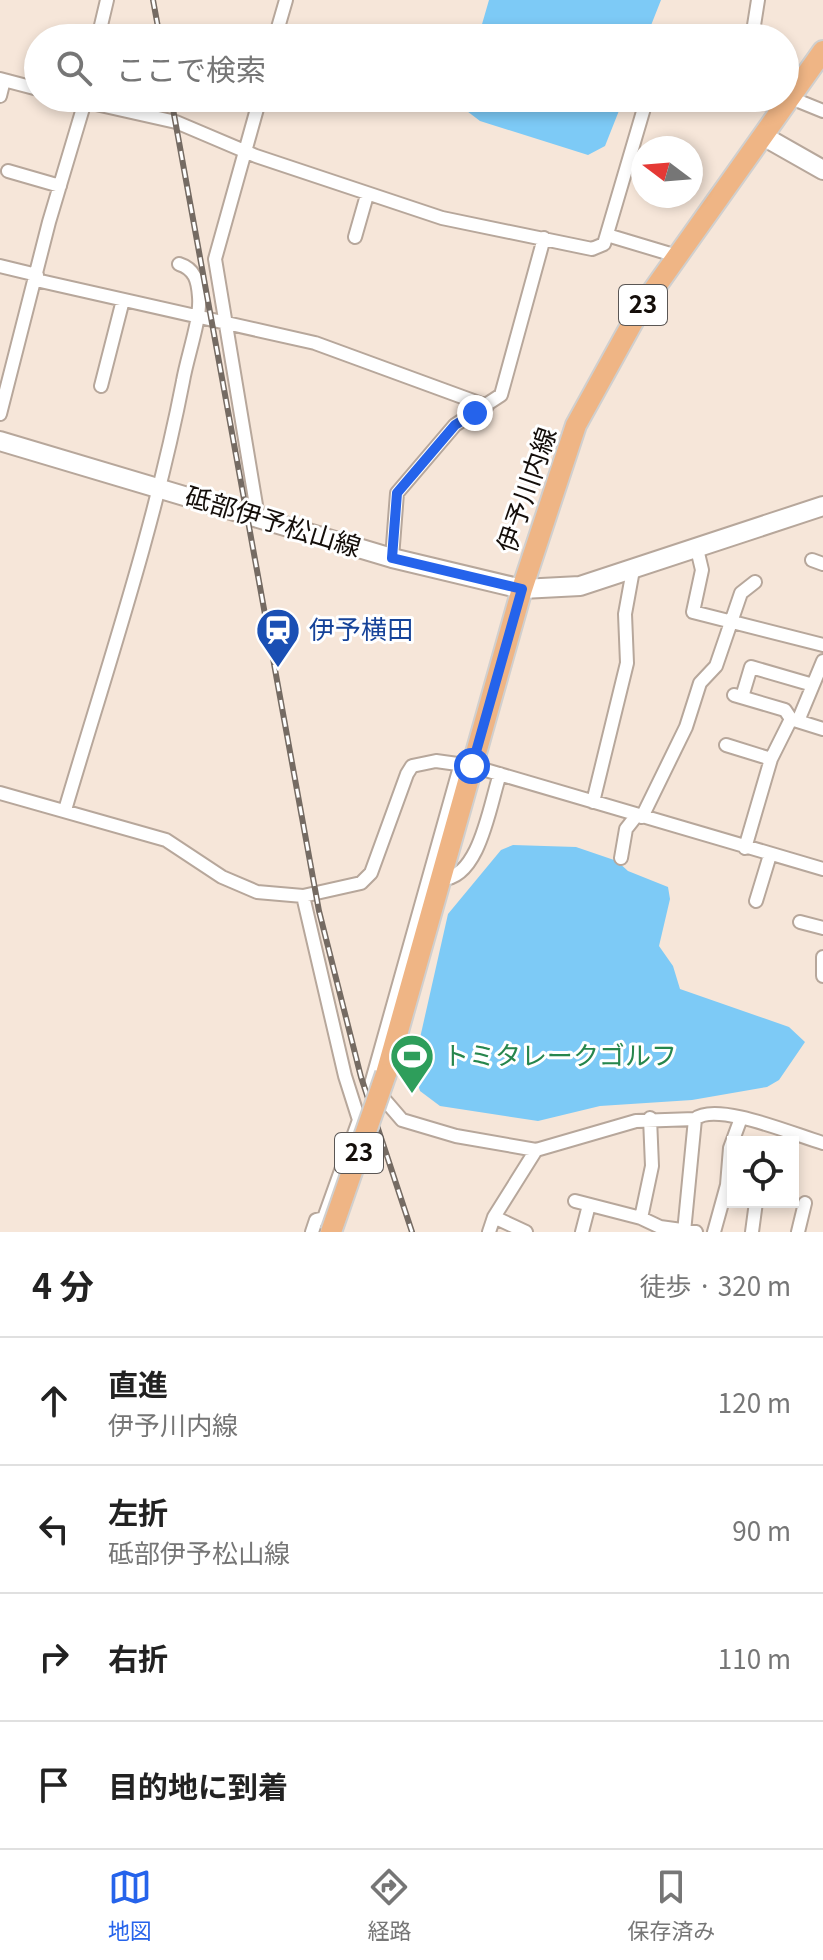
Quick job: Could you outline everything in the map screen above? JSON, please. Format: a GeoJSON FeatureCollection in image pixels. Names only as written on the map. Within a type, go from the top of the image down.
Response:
{"type":"FeatureCollection","features":[{"type":"Feature","properties":{"kind":"main road","name":"伊予川内線"},"geometry":{"type":"LineString","coordinates":[[799,86],[823,51]]}},
{"type":"Feature","properties":{"kind":"main road","name":"伊予川内線"},"geometry":{"type":"LineString","coordinates":[[327,1225],[386,1074],[442,879],[466,764],[576,425],[615,350],[677,256],[782,112]]}},
{"type":"Feature","properties":{"kind":"main road"},"geometry":{"type":"LineString","coordinates":[[765,137],[823,170]]}},
{"type":"Feature","properties":{"kind":"main road","name":"砥部伊予松山線"},"geometry":{"type":"LineString","coordinates":[[0,441],[392,558],[522,589],[580,586],[823,506]]}},
{"type":"Feature","properties":{"kind":"street"},"geometry":{"type":"LineString","coordinates":[[101,24],[107,0]]}},
{"type":"Feature","properties":{"kind":"street"},"geometry":{"type":"LineString","coordinates":[[279,24],[286,0]]}},
{"type":"Feature","properties":{"kind":"street"},"geometry":{"type":"LineString","coordinates":[[754,24],[758,0]]}},
{"type":"Feature","properties":{"kind":"street"},"geometry":{"type":"LineString","coordinates":[[0,96],[2,79],[24,85]]}},
{"type":"Feature","properties":{"kind":"street"},"geometry":{"type":"LineString","coordinates":[[799,104],[823,111]]}},
{"type":"Feature","properties":{"kind":"street"},"geometry":{"type":"LineString","coordinates":[[0,414],[82,112]]}},
{"type":"Feature","properties":{"kind":"street"},"geometry":{"type":"LineString","coordinates":[[135,112],[176,122],[367,195],[442,218],[592,249],[604,244],[643,112]]}},
{"type":"Feature","properties":{"kind":"street"},"geometry":{"type":"LineString","coordinates":[[257,112],[215,259],[258,517]]}},
{"type":"Feature","properties":{"kind":"street"},"geometry":{"type":"LineString","coordinates":[[8,171],[60,186]]}},
{"type":"Feature","properties":{"kind":"street"},"geometry":{"type":"LineString","coordinates":[[355,237],[367,195]]}},
{"type":"Feature","properties":{"kind":"street"},"geometry":{"type":"LineString","coordinates":[[607,235],[677,256]]}},
{"type":"Feature","properties":{"kind":"street"},"geometry":{"type":"LineString","coordinates":[[392,558],[397,493],[455,425],[501,395],[544,238]]}},
{"type":"Feature","properties":{"kind":"street"},"geometry":{"type":"LineString","coordinates":[[65,810],[160,488],[196,317],[199,297],[194,274],[190,267],[179,264]]}},
{"type":"Feature","properties":{"kind":"street"},"geometry":{"type":"LineString","coordinates":[[0,266],[123,300],[315,343],[487,406]]}},
{"type":"Feature","properties":{"kind":"street"},"geometry":{"type":"LineString","coordinates":[[101,386],[123,300]]}},
{"type":"Feature","properties":{"kind":"street"},"geometry":{"type":"LineString","coordinates":[[697,549],[702,570],[693,612],[823,645]]}},
{"type":"Feature","properties":{"kind":"street"},"geometry":{"type":"LineString","coordinates":[[593,802],[627,663],[625,614],[633,570]]}},
{"type":"Feature","properties":{"kind":"street"},"geometry":{"type":"LineString","coordinates":[[621,858],[626,829],[640,816],[686,727],[700,683],[716,666],[741,593],[755,582]]}},
{"type":"Feature","properties":{"kind":"street"},"geometry":{"type":"LineString","coordinates":[[745,848],[771,759],[813,685],[823,661]]}},
{"type":"Feature","properties":{"kind":"street"},"geometry":{"type":"LineString","coordinates":[[813,685],[751,667],[738,696],[785,710],[794,720],[823,729]]}},
{"type":"Feature","properties":{"kind":"street"},"geometry":{"type":"LineString","coordinates":[[726,745],[771,759]]}},
{"type":"Feature","properties":{"kind":"street"},"geometry":{"type":"LineString","coordinates":[[0,793],[166,840],[222,877],[257,892],[303,896],[361,883],[371,873],[403,781],[412,766],[436,761],[466,764],[823,869]]}},
{"type":"Feature","properties":{"kind":"street"},"geometry":{"type":"LineString","coordinates":[[466,764],[371,1084],[402,1120],[456,1136],[536,1150],[650,1118],[695,1119],[708,1111],[823,1143]]}},
{"type":"Feature","properties":{"kind":"street"},"geometry":{"type":"LineString","coordinates":[[442,879],[460,874],[477,849],[500,774]]}},
{"type":"Feature","properties":{"kind":"street"},"geometry":{"type":"LineString","coordinates":[[756,901],[770,855]]}},
{"type":"Feature","properties":{"kind":"street"},"geometry":{"type":"LineString","coordinates":[[303,896],[345,1076],[359,1120],[327,1225]]}},
{"type":"Feature","properties":{"kind":"street"},"geometry":{"type":"LineString","coordinates":[[800,922],[823,928]]}},
{"type":"Feature","properties":{"kind":"street"},"geometry":{"type":"LineString","coordinates":[[823,957],[823,976]]}},
{"type":"Feature","properties":{"kind":"street"},"geometry":{"type":"LineString","coordinates":[[641,1218],[652,1166],[650,1118]]}},
{"type":"Feature","properties":{"kind":"street"},"geometry":{"type":"LineString","coordinates":[[714,1232],[727,1185],[730,1148],[741,1118]]}},
{"type":"Feature","properties":{"kind":"street"},"geometry":{"type":"LineString","coordinates":[[575,1201],[641,1218],[660,1227],[688,1231],[695,1119]]}},
{"type":"Feature","properties":{"kind":"street"},"geometry":{"type":"LineString","coordinates":[[489,1232],[494,1217],[536,1150]]}},
{"type":"Feature","properties":{"kind":"street"},"geometry":{"type":"LineString","coordinates":[[798,1232],[805,1203]]}},
{"type":"Feature","properties":{"kind":"street"},"geometry":{"type":"LineString","coordinates":[[582,1232],[589,1205]]}},
{"type":"Feature","properties":{"kind":"street"},"geometry":{"type":"LineString","coordinates":[[752,1232],[755,1208]]}},
{"type":"Feature","properties":{"kind":"street"},"geometry":{"type":"LineString","coordinates":[[494,1217],[526,1232]]}},
{"type":"Feature","properties":{"kind":"street"},"geometry":{"type":"LineString","coordinates":[[312,1232],[316,1220],[344,1227],[346,1232]]}},
{"type":"Feature","properties":{"kind":"water"},"geometry":{"type":"Polygon","coordinates":[[[489,0],[661,0],[652,24],[482,24],[489,0]]]}},
{"type":"Feature","properties":{"kind":"water"},"geometry":{"type":"Polygon","coordinates":[[[468,112],[618,112],[605,146],[588,155],[480,121],[468,112]]]}},
{"type":"Feature","properties":{"kind":"water"},"geometry":{"type":"Polygon","coordinates":[[[513,845],[576,847],[617,861],[628,871],[668,887],[670,899],[659,946],[673,966],[680,989],[789,1027],[805,1042],[779,1080],[767,1087],[692,1100],[600,1106],[538,1121],[440,1106],[420,1091],[413,1069],[448,914],[501,850],[513,845]]]}},
{"type":"Feature","properties":{"kind":"railway"},"geometry":{"type":"LineString","coordinates":[[153,0],[157,24]]}},
{"type":"Feature","properties":{"kind":"railway"},"geometry":{"type":"LineString","coordinates":[[174,112],[319,911],[361,1077],[412,1232]]}},
{"type":"Feature","properties":{"kind":"place","name":"伊予横田"},"geometry":{"type":"Point","coordinates":[278,669]}},
{"type":"Feature","properties":{"kind":"place","name":"トミタレークゴルフ"},"geometry":{"type":"Point","coordinates":[412,1095]}},
{"type":"Feature","properties":{"kind":"route"},"geometry":{"type":"LineString","coordinates":[[472,766],[522,589],[392,558],[397,493],[455,425],[475,413]]}}]}
